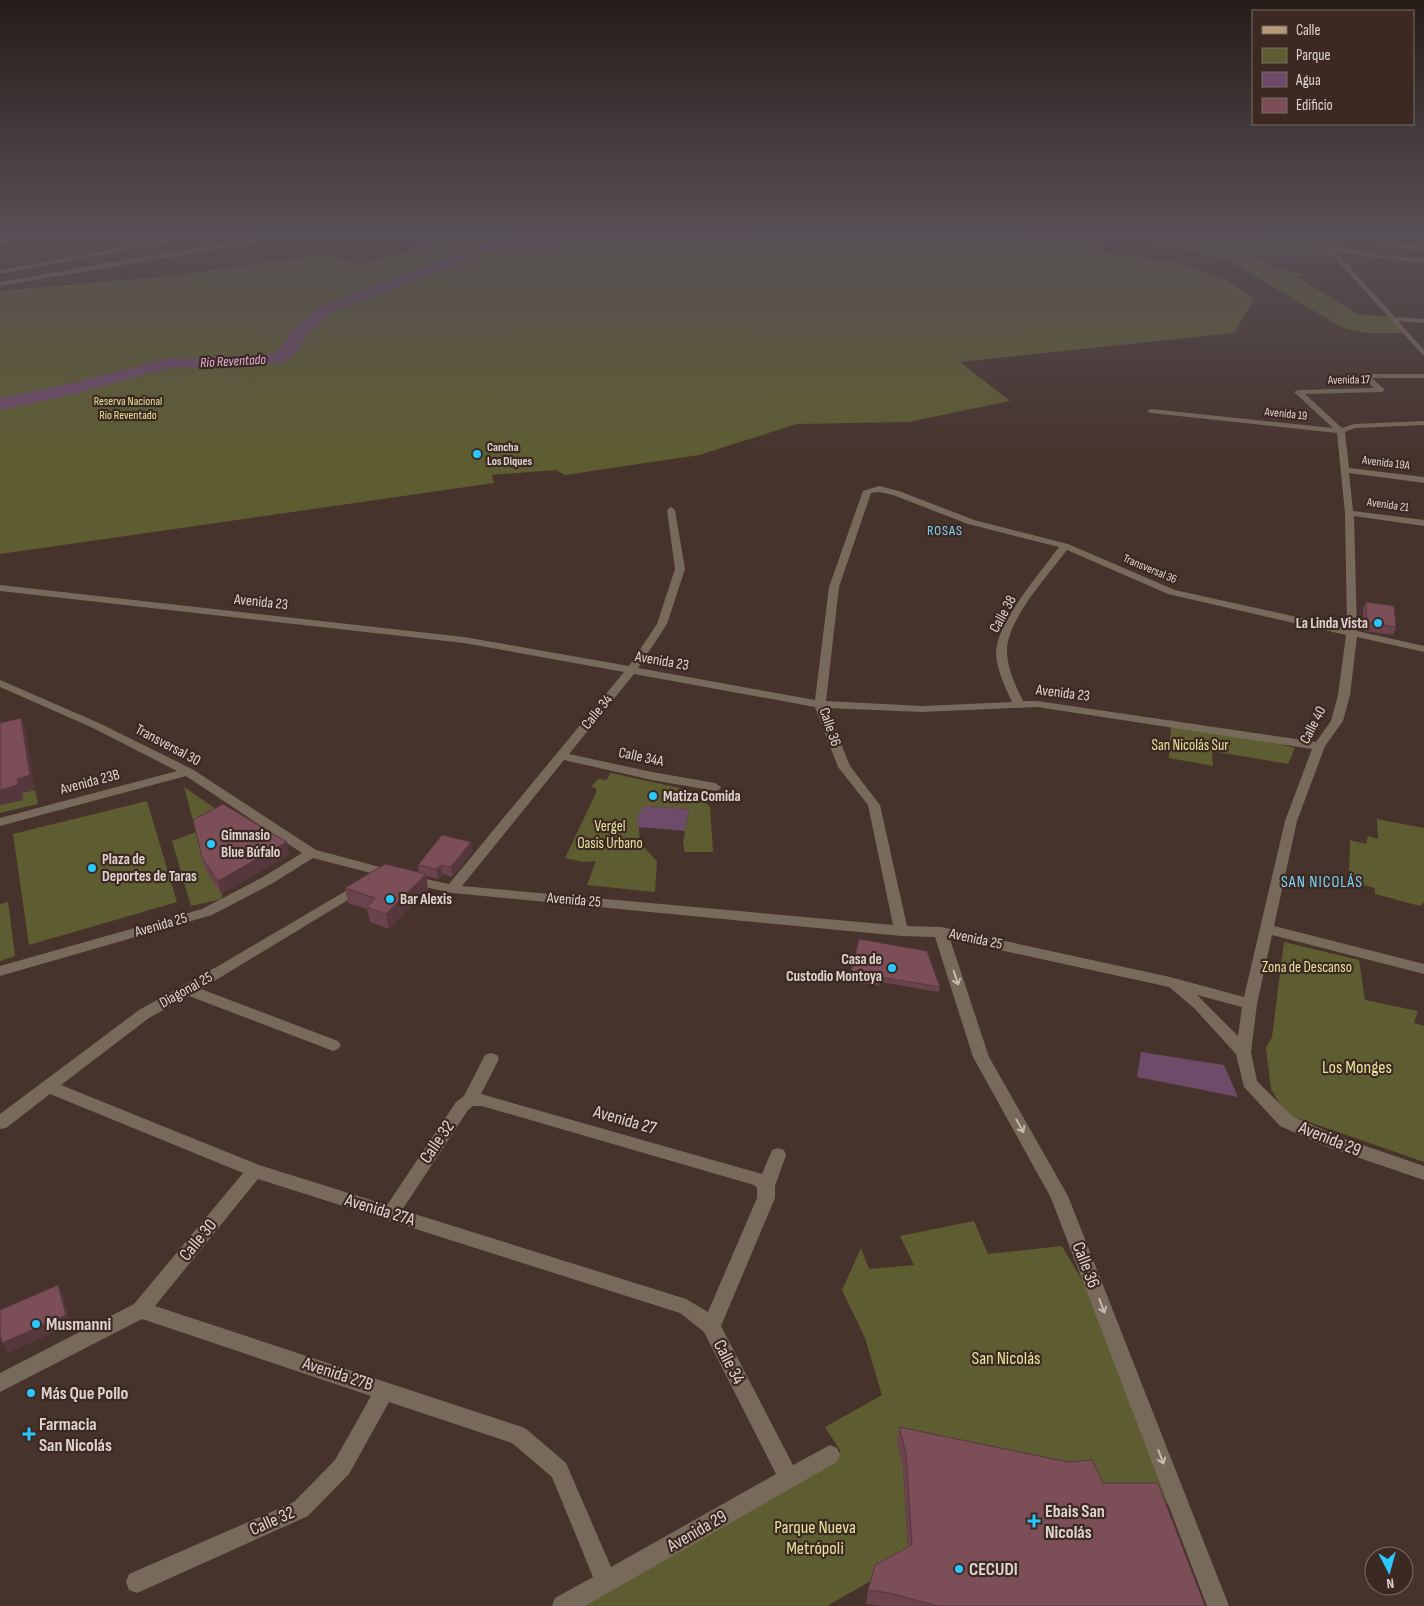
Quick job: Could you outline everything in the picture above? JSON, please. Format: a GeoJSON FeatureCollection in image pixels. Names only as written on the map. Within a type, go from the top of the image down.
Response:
{"type":"FeatureCollection","features":[{"type":"Feature","properties":{"kind":"street"},"geometry":{"type":"LineString","coordinates":[[1382,308],[1392,319],[1411,333],[1424,354]]}},
{"type":"Feature","properties":{"kind":"street"},"geometry":{"type":"LineString","coordinates":[[1392,319],[1424,320]]}},
{"type":"Feature","properties":{"kind":"street","name":"Avenida 17"},"geometry":{"type":"LineString","coordinates":[[1340,431],[1298,392],[1381,390],[1366,376],[1424,376]]}},
{"type":"Feature","properties":{"kind":"street","name":"Avenida 19"},"geometry":{"type":"LineString","coordinates":[[1151,410],[1340,431],[1354,426],[1422,423]]}},
{"type":"Feature","properties":{"kind":"street","name":"Calle 40"},"geometry":{"type":"LineString","coordinates":[[1250,1083],[1243,1052],[1250,1004],[1291,821],[1320,746],[1337,722],[1344,695],[1352,632],[1349,512],[1340,431]]}},
{"type":"Feature","properties":{"kind":"street","name":"Avenida 19A"},"geometry":{"type":"LineString","coordinates":[[1345,470],[1424,480]]}},
{"type":"Feature","properties":{"kind":"street","name":"Transversal 36"},"geometry":{"type":"LineString","coordinates":[[872,489],[896,493],[971,522],[1065,546],[1172,592],[1424,650]]}},
{"type":"Feature","properties":{"kind":"street","name":"Calle 36"},"geometry":{"type":"LineString","coordinates":[[872,489],[867,491],[834,587],[820,704],[844,767],[874,805],[901,931]]}},
{"type":"Feature","properties":{"kind":"street","name":"Calle 34"},"geometry":{"type":"LineString","coordinates":[[452,889],[631,671],[662,624],[680,569],[671,510]]}},
{"type":"Feature","properties":{"kind":"street","name":"Avenida 21"},"geometry":{"type":"LineString","coordinates":[[1349,512],[1424,523]]}},
{"type":"Feature","properties":{"kind":"street","name":"Calle 38"},"geometry":{"type":"LineString","coordinates":[[1019,704],[1008,681],[1002,647],[1012,622],[1065,546]]}},
{"type":"Feature","properties":{"kind":"street","name":"Avenida 23"},"geometry":{"type":"LineString","coordinates":[[0,588],[464,640],[820,704],[922,709],[1037,704],[1320,746]]}},
{"type":"Feature","properties":{"kind":"street","name":"Transversal 30"},"geometry":{"type":"LineString","coordinates":[[0,684],[95,725],[188,772],[311,852]]}},
{"type":"Feature","properties":{"kind":"street","name":"Calle 34A"},"geometry":{"type":"LineString","coordinates":[[561,756],[652,776],[715,787]]}},
{"type":"Feature","properties":{"kind":"street","name":"Avenida 23B"},"geometry":{"type":"LineString","coordinates":[[0,822],[188,772]]}},
{"type":"Feature","properties":{"kind":"street","name":"Avenida 25"},"geometry":{"type":"LineString","coordinates":[[0,971],[207,912],[268,880],[311,852],[383,873],[452,889],[901,931],[942,932],[1170,982],[1250,1004]]}},
{"type":"Feature","properties":{"kind":"street","name":"Diagonal 25"},"geometry":{"type":"LineString","coordinates":[[0,1123],[144,1014],[188,990],[383,873]]}},
{"type":"Feature","properties":{"kind":"street"},"geometry":{"type":"LineString","coordinates":[[1267,929],[1424,969]]}},
{"type":"Feature","properties":{"kind":"street","name":"Calle 36"},"geometry":{"type":"LineString","coordinates":[[942,932],[981,1057],[1060,1196],[1218,1606]]}},
{"type":"Feature","properties":{"kind":"street","name":"Avenida 25"},"geometry":{"type":"LineString","coordinates":[[1170,982],[1199,1004],[1243,1052]]}},
{"type":"Feature","properties":{"kind":"street"},"geometry":{"type":"LineString","coordinates":[[188,990],[333,1045]]}},
{"type":"Feature","properties":{"kind":"street","name":"Calle 32"},"geometry":{"type":"LineString","coordinates":[[391,1213],[462,1106],[470,1100],[492,1059]]}},
{"type":"Feature","properties":{"kind":"street","name":"Avenida 29"},"geometry":{"type":"LineString","coordinates":[[1250,1083],[1286,1121],[1336,1143],[1424,1173]]}},
{"type":"Feature","properties":{"kind":"street","name":"Avenida 27A"},"geometry":{"type":"LineString","coordinates":[[50,1087],[255,1171],[686,1307],[711,1326]]}},
{"type":"Feature","properties":{"kind":"street","name":"Avenida 27"},"geometry":{"type":"LineString","coordinates":[[470,1100],[482,1100],[760,1180],[766,1186]]}},
{"type":"Feature","properties":{"kind":"street","name":"Calle 34"},"geometry":{"type":"LineString","coordinates":[[778,1155],[766,1186],[766,1198],[711,1326],[789,1478]]}},
{"type":"Feature","properties":{"kind":"street","name":"Calle 30"},"geometry":{"type":"LineString","coordinates":[[141,1310],[255,1171]]}},
{"type":"Feature","properties":{"kind":"street"},"geometry":{"type":"LineString","coordinates":[[0,1382],[141,1310]]}},
{"type":"Feature","properties":{"kind":"street","name":"Avenida 27B"},"geometry":{"type":"LineString","coordinates":[[141,1310],[518,1435],[559,1470],[606,1582]]}},
{"type":"Feature","properties":{"kind":"street","name":"Calle 32"},"geometry":{"type":"LineString","coordinates":[[137,1582],[301,1509],[342,1467],[385,1390]]}},
{"type":"Feature","properties":{"kind":"street","name":"Avenida 29"},"geometry":{"type":"LineString","coordinates":[[563,1606],[830,1455]]}},
{"type":"Feature","properties":{"kind":"green space","name":"Reserva Nacional Río Reventado"},"geometry":{"type":"Polygon","coordinates":[[[0,308],[1249,308],[1234,333],[960,362],[1010,401],[908,422],[797,424],[699,455],[565,475],[556,470],[492,475],[494,483],[0,554],[0,308]]]}},
{"type":"Feature","properties":{"kind":"green space"},"geometry":{"type":"Polygon","coordinates":[[[1309,308],[1348,308],[1358,314],[1391,317],[1407,333],[1366,333],[1343,328],[1309,308]]]}},
{"type":"Feature","properties":{"kind":"green space","name":"San Nicolás Sur"},"geometry":{"type":"Polygon","coordinates":[[[1171,726],[1261,739],[1295,748],[1288,764],[1212,751],[1213,766],[1169,758],[1171,726]]]}},
{"type":"Feature","properties":{"kind":"green space","name":"Vergel Oasis Urbano"},"geometry":{"type":"Polygon","coordinates":[[[611,773],[693,791],[710,807],[713,852],[685,852],[683,843],[689,809],[646,806],[638,817],[640,842],[657,862],[655,892],[587,885],[596,861],[583,862],[565,858],[596,793],[596,788],[591,787],[598,779],[606,780],[611,773]]]}},
{"type":"Feature","properties":{"kind":"green space"},"geometry":{"type":"Polygon","coordinates":[[[184,787],[226,816],[222,899],[191,906],[172,841],[196,832],[184,787]]]}},
{"type":"Feature","properties":{"kind":"green space"},"geometry":{"type":"Polygon","coordinates":[[[35,790],[38,804],[0,813],[0,805],[23,800],[22,793],[35,790]]]}},
{"type":"Feature","properties":{"kind":"green space","name":"Plaza de Deportes de Taras"},"geometry":{"type":"Polygon","coordinates":[[[147,801],[177,902],[29,945],[13,834],[147,801]]]}},
{"type":"Feature","properties":{"kind":"green space"},"geometry":{"type":"Polygon","coordinates":[[[1377,819],[1424,828],[1424,902],[1420,906],[1375,894],[1375,888],[1349,881],[1350,840],[1366,844],[1368,836],[1378,839],[1377,819]]]}},
{"type":"Feature","properties":{"kind":"green space"},"geometry":{"type":"Polygon","coordinates":[[[8,902],[15,956],[0,961],[0,904],[8,902]]]}},
{"type":"Feature","properties":{"kind":"green space","name":"Los Monges"},"geometry":{"type":"Polygon","coordinates":[[[1284,942],[1359,960],[1365,1000],[1418,1011],[1414,1023],[1424,1026],[1424,1162],[1286,1114],[1271,1089],[1266,1048],[1272,1037],[1284,942]]]}},
{"type":"Feature","properties":{"kind":"green space"},"geometry":{"type":"Polygon","coordinates":[[[974,1221],[988,1254],[1062,1246],[1113,1333],[1168,1504],[1152,1498],[903,1468],[909,1559],[827,1606],[563,1606],[830,1455],[841,1452],[825,1427],[882,1395],[865,1338],[842,1290],[861,1248],[869,1269],[914,1265],[900,1236],[974,1221]]]}},
{"type":"Feature","properties":{"kind":"water"},"geometry":{"type":"Polygon","coordinates":[[[645,806],[689,809],[685,831],[638,827],[637,817],[645,806]]]}},
{"type":"Feature","properties":{"kind":"water"},"geometry":{"type":"Polygon","coordinates":[[[1141,1052],[1224,1065],[1238,1097],[1137,1077],[1141,1052]]]}},
{"type":"Feature","properties":{"kind":"building"},"geometry":{"type":"Polygon","coordinates":[[[1366,602],[1394,606],[1396,627],[1367,622],[1366,602]]]}},
{"type":"Feature","properties":{"kind":"building"},"geometry":{"type":"Polygon","coordinates":[[[21,718],[30,775],[17,779],[18,785],[0,790],[0,723],[21,718]]]}},
{"type":"Feature","properties":{"kind":"building"},"geometry":{"type":"Polygon","coordinates":[[[223,804],[287,842],[218,881],[202,858],[193,820],[223,804]]]}},
{"type":"Feature","properties":{"kind":"building"},"geometry":{"type":"Polygon","coordinates":[[[442,835],[471,842],[451,867],[441,865],[436,869],[418,865],[442,835]]]}},
{"type":"Feature","properties":{"kind":"building"},"geometry":{"type":"Polygon","coordinates":[[[385,864],[426,874],[386,914],[367,907],[375,898],[345,888],[385,864]]]}},
{"type":"Feature","properties":{"kind":"building","name":"Casa de Custodio Montoya"},"geometry":{"type":"Polygon","coordinates":[[[859,939],[927,951],[940,987],[880,977],[879,981],[850,976],[859,939]]]}},
{"type":"Feature","properties":{"kind":"building","name":"Musmanni"},"geometry":{"type":"Polygon","coordinates":[[[58,1285],[66,1315],[2,1343],[0,1310],[58,1285]]]}},
{"type":"Feature","properties":{"kind":"building","name":"Ebais San Nicolás"},"geometry":{"type":"Polygon","coordinates":[[[899,1427],[1068,1462],[1092,1460],[1103,1483],[1158,1483],[1205,1606],[938,1606],[889,1593],[868,1590],[875,1565],[912,1545],[906,1453],[899,1427]]]}},
{"type":"Feature","properties":{"kind":"waterway","name":"Rio Reventado"},"geometry":{"type":"LineString","coordinates":[[0,404],[66,390],[166,364],[274,359],[287,353],[300,332],[330,308]]}},
{"type":"Feature","properties":{"kind":"place","name":"Cancha Los Diques"},"geometry":{"type":"Point","coordinates":[477,454]}},
{"type":"Feature","properties":{"kind":"place","name":"La Linda Vista"},"geometry":{"type":"Point","coordinates":[1378,623]}},
{"type":"Feature","properties":{"kind":"place","name":"Matiza Comida"},"geometry":{"type":"Point","coordinates":[653,796]}},
{"type":"Feature","properties":{"kind":"place","name":"Gimnasio Blue Búfalo"},"geometry":{"type":"Point","coordinates":[211,844]}},
{"type":"Feature","properties":{"kind":"place","name":"Plaza de Deportes de Taras"},"geometry":{"type":"Point","coordinates":[92,868]}},
{"type":"Feature","properties":{"kind":"place","name":"Bar Alexis"},"geometry":{"type":"Point","coordinates":[390,899]}},
{"type":"Feature","properties":{"kind":"place","name":"Casa de Custodio Montoya"},"geometry":{"type":"Point","coordinates":[892,968]}},
{"type":"Feature","properties":{"kind":"place","name":"Musmanni"},"geometry":{"type":"Point","coordinates":[36,1324]}},
{"type":"Feature","properties":{"kind":"place","name":"Más Que Pollo"},"geometry":{"type":"Point","coordinates":[31,1393]}},
{"type":"Feature","properties":{"kind":"place","name":"Farmacia San Nicolás"},"geometry":{"type":"Point","coordinates":[29,1434]}},
{"type":"Feature","properties":{"kind":"place","name":"Ebais San Nicolás"},"geometry":{"type":"Point","coordinates":[1034,1521]}},
{"type":"Feature","properties":{"kind":"place","name":"CECUDI"},"geometry":{"type":"Point","coordinates":[959,1569]}},
{"type":"Feature","properties":{"kind":"district","name":"ROSAS"},"geometry":{"type":"Point","coordinates":[945,530]}},
{"type":"Feature","properties":{"kind":"district","name":"SAN NICOLÁS"},"geometry":{"type":"Point","coordinates":[1322,882]}},
{"type":"Feature","properties":{"kind":"park label","name":"Zona de Descanso"},"geometry":{"type":"Point","coordinates":[1307,967]}},
{"type":"Feature","properties":{"kind":"park label","name":"San Nicolás"},"geometry":{"type":"Point","coordinates":[1006,1358]}},
{"type":"Feature","properties":{"kind":"park label","name":"Parque Nueva Metrópoli"},"geometry":{"type":"Point","coordinates":[815,1537]}}]}
